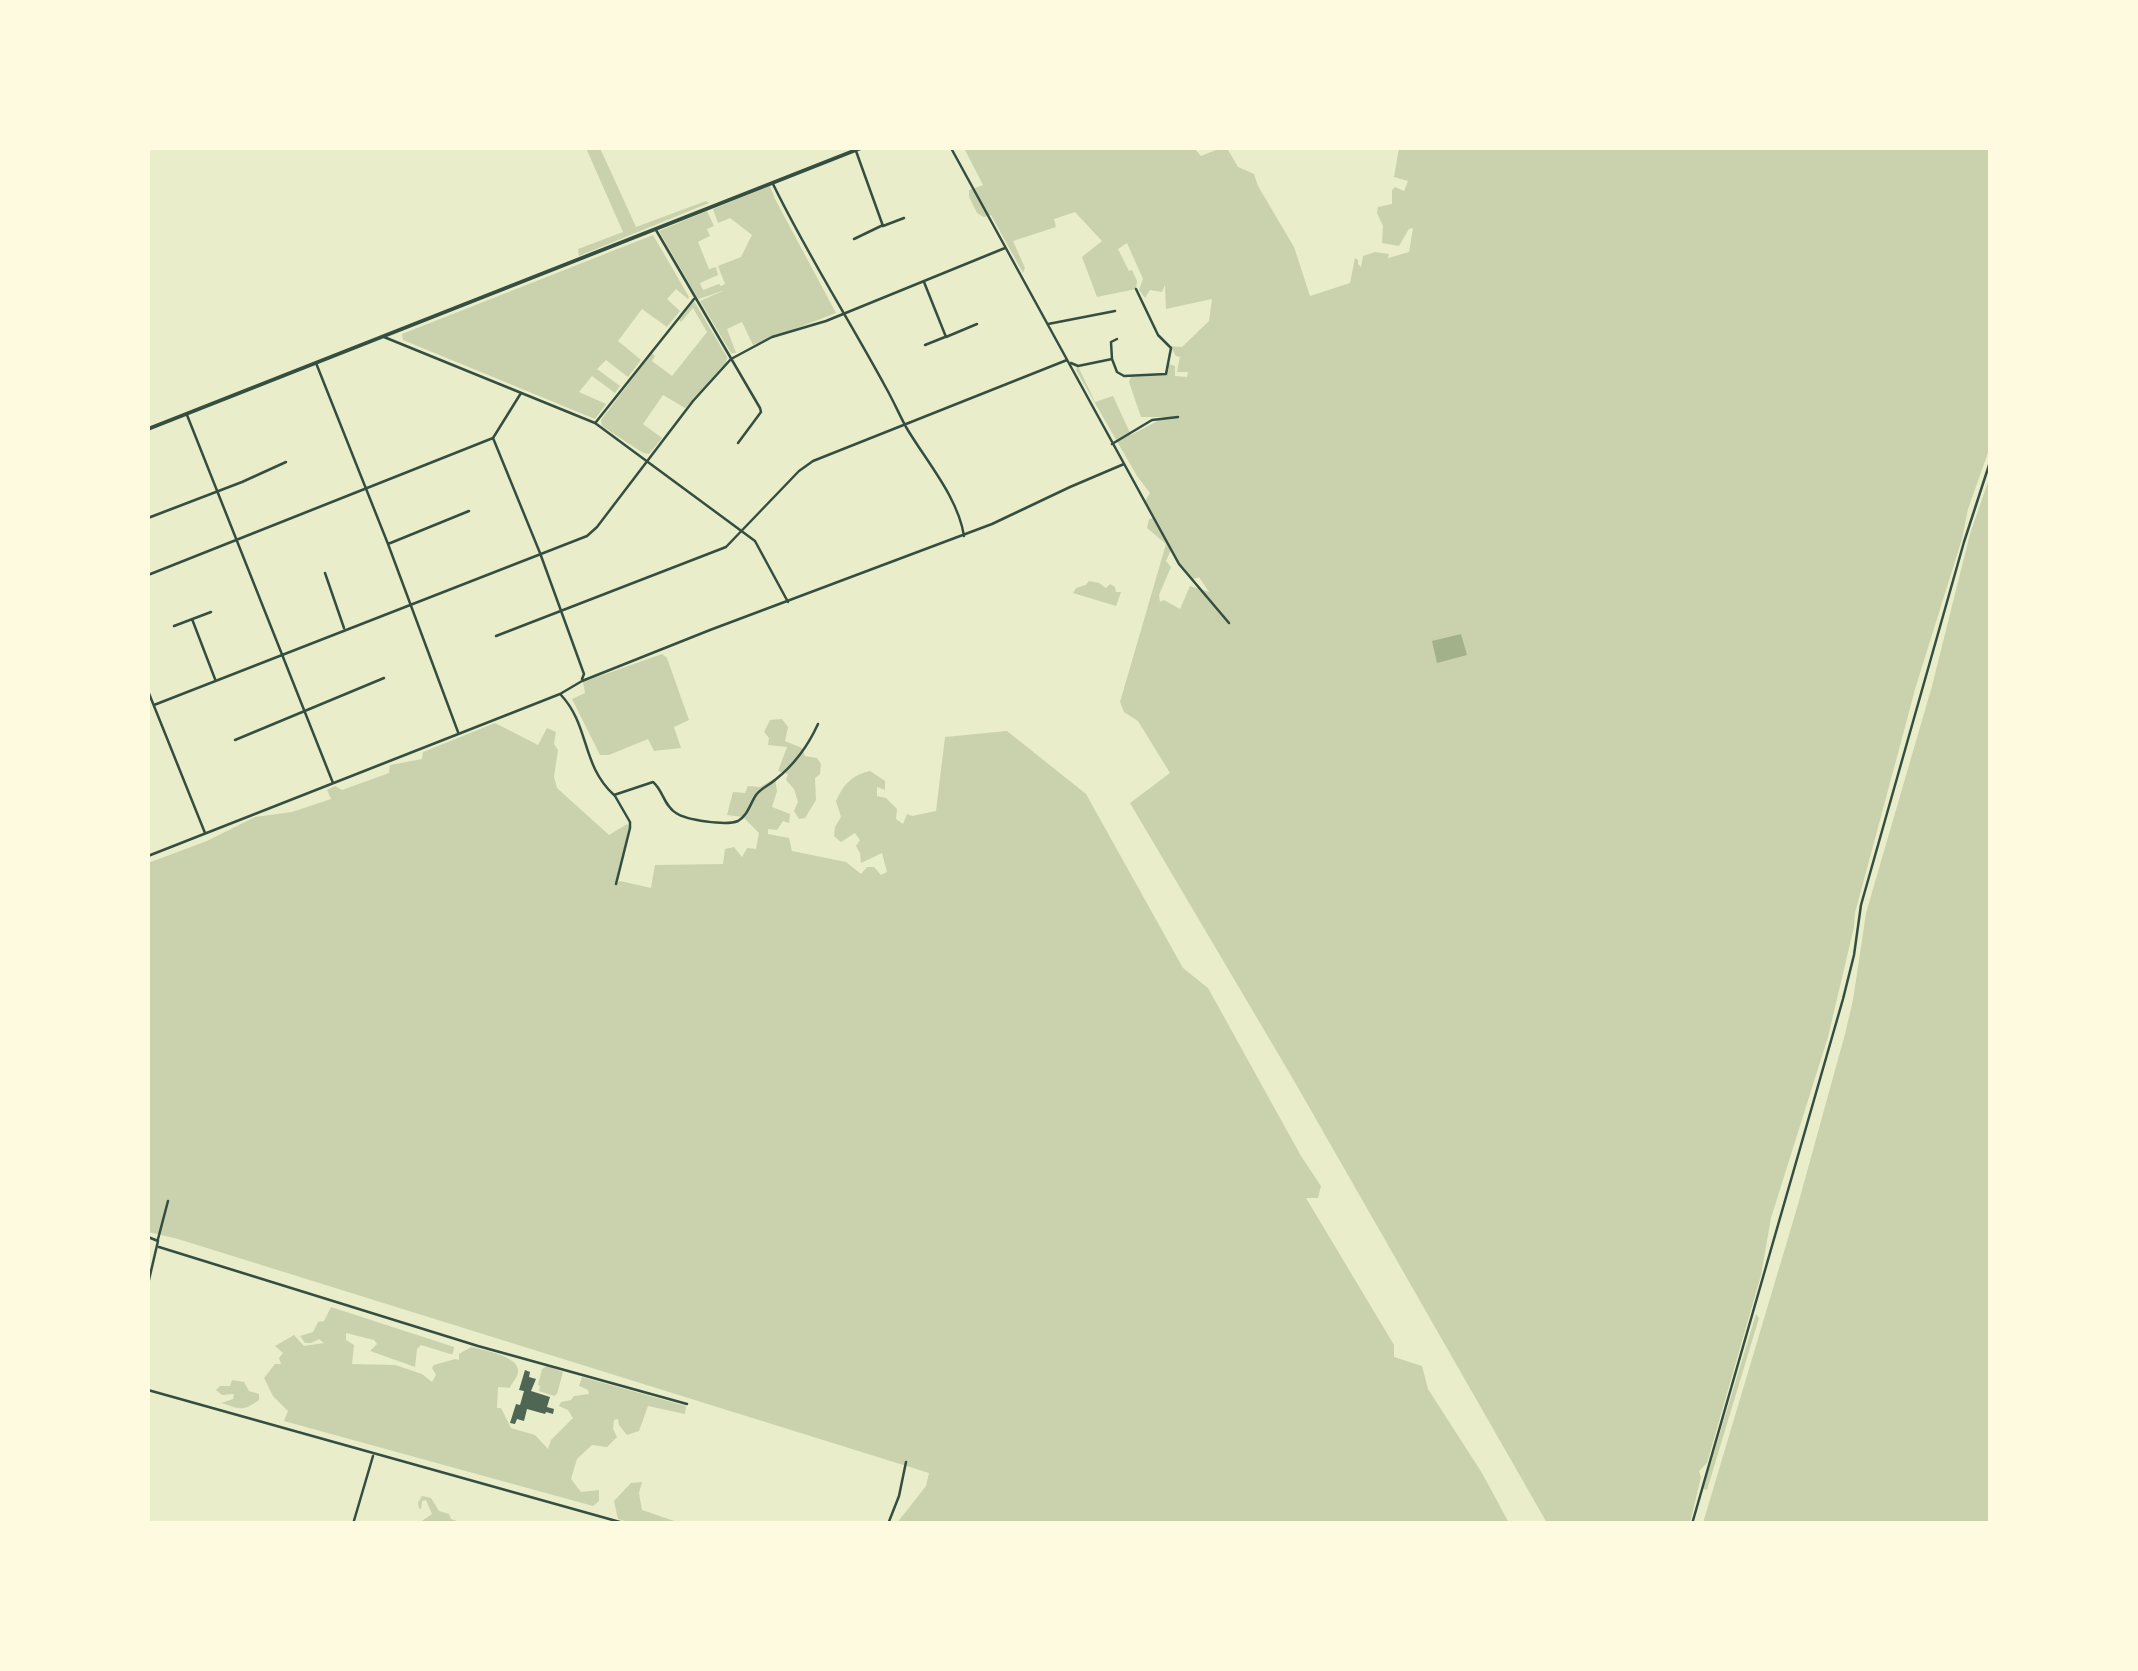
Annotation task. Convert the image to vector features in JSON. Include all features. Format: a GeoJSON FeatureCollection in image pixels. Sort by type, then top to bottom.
{"type":"FeatureCollection","features":[{"type":"Feature","properties":{"kind":"main road"},"geometry":{"type":"LineString","coordinates":[[148,429],[858,148]]}},
{"type":"Feature","properties":{"kind":"street"},"geometry":{"type":"LineString","coordinates":[[858,148],[883,226]]}},
{"type":"Feature","properties":{"kind":"street"},"geometry":{"type":"LineString","coordinates":[[951,148],[1180,564],[1229,622]]}},
{"type":"Feature","properties":{"kind":"street"},"geometry":{"type":"LineString","coordinates":[[772,182],[811,259],[952,501],[964,536]]}},
{"type":"Feature","properties":{"kind":"street"},"geometry":{"type":"LineString","coordinates":[[854,239],[904,218]]}},
{"type":"Feature","properties":{"kind":"street"},"geometry":{"type":"LineString","coordinates":[[655,229],[761,412],[738,443]]}},
{"type":"Feature","properties":{"kind":"street"},"geometry":{"type":"LineString","coordinates":[[154,705],[587,536],[731,358],[772,336],[798,331],[1005,248]]}},
{"type":"Feature","properties":{"kind":"street"},"geometry":{"type":"LineString","coordinates":[[924,282],[946,337]]}},
{"type":"Feature","properties":{"kind":"street"},"geometry":{"type":"LineString","coordinates":[[1117,339],[1112,342],[1112,359],[1117,372],[1124,376],[1166,374],[1171,348],[1158,335],[1136,289]]}},
{"type":"Feature","properties":{"kind":"street"},"geometry":{"type":"LineString","coordinates":[[595,423],[695,298]]}},
{"type":"Feature","properties":{"kind":"street"},"geometry":{"type":"LineString","coordinates":[[1046,324],[1115,310]]}},
{"type":"Feature","properties":{"kind":"street"},"geometry":{"type":"LineString","coordinates":[[925,345],[977,324]]}},
{"type":"Feature","properties":{"kind":"street"},"geometry":{"type":"LineString","coordinates":[[382,336],[595,423],[750,537],[788,602]]}},
{"type":"Feature","properties":{"kind":"street"},"geometry":{"type":"LineString","coordinates":[[496,636],[718,550],[734,541],[810,462],[1068,361],[1078,366],[1112,359]]}},
{"type":"Feature","properties":{"kind":"street"},"geometry":{"type":"LineString","coordinates":[[316,363],[458,734]]}},
{"type":"Feature","properties":{"kind":"street"},"geometry":{"type":"LineString","coordinates":[[1074,372],[1078,366]]}},
{"type":"Feature","properties":{"kind":"street"},"geometry":{"type":"LineString","coordinates":[[148,575],[493,438],[521,392]]}},
{"type":"Feature","properties":{"kind":"street"},"geometry":{"type":"LineString","coordinates":[[186,414],[333,783]]}},
{"type":"Feature","properties":{"kind":"street"},"geometry":{"type":"LineString","coordinates":[[1112,444],[1148,422],[1178,417]]}},
{"type":"Feature","properties":{"kind":"street"},"geometry":{"type":"LineString","coordinates":[[493,438],[562,610],[584,674],[582,681]]}},
{"type":"Feature","properties":{"kind":"street"},"geometry":{"type":"LineString","coordinates":[[148,518],[286,462]]}},
{"type":"Feature","properties":{"kind":"street"},"geometry":{"type":"LineString","coordinates":[[1692,1524],[1843,999],[1861,905],[1990,462]]}},
{"type":"Feature","properties":{"kind":"street"},"geometry":{"type":"LineString","coordinates":[[148,856],[560,694],[582,681],[964,536],[1124,464]]}},
{"type":"Feature","properties":{"kind":"street"},"geometry":{"type":"LineString","coordinates":[[388,544],[469,510]]}},
{"type":"Feature","properties":{"kind":"street"},"geometry":{"type":"LineString","coordinates":[[325,573],[345,630]]}},
{"type":"Feature","properties":{"kind":"street"},"geometry":{"type":"LineString","coordinates":[[174,626],[211,612]]}},
{"type":"Feature","properties":{"kind":"street"},"geometry":{"type":"LineString","coordinates":[[192,619],[215,680]]}},
{"type":"Feature","properties":{"kind":"street"},"geometry":{"type":"LineString","coordinates":[[235,740],[384,678]]}},
{"type":"Feature","properties":{"kind":"street"},"geometry":{"type":"LineString","coordinates":[[148,690],[206,834]]}},
{"type":"Feature","properties":{"kind":"street"},"geometry":{"type":"LineString","coordinates":[[560,694],[576,712],[599,781],[614,795],[630,822],[616,884]]}},
{"type":"Feature","properties":{"kind":"street"},"geometry":{"type":"LineString","coordinates":[[614,795],[653,782],[679,816],[724,824],[736,822],[744,817],[758,792],[776,780],[807,748],[818,724]]}},
{"type":"Feature","properties":{"kind":"street"},"geometry":{"type":"LineString","coordinates":[[148,1284],[168,1201]]}},
{"type":"Feature","properties":{"kind":"street"},"geometry":{"type":"LineString","coordinates":[[148,1237],[158,1240]]}},
{"type":"Feature","properties":{"kind":"street"},"geometry":{"type":"LineString","coordinates":[[157,1247],[478,1346],[687,1404]]}},
{"type":"Feature","properties":{"kind":"street"},"geometry":{"type":"LineString","coordinates":[[148,1390],[626,1524]]}},
{"type":"Feature","properties":{"kind":"street"},"geometry":{"type":"LineString","coordinates":[[353,1524],[374,1454]]}},
{"type":"Feature","properties":{"kind":"street"},"geometry":{"type":"LineString","coordinates":[[888,1524],[906,1462]]}},
{"type":"Feature","properties":{"kind":"shaded area"},"geometry":{"type":"Polygon","coordinates":[[[586,148],[600,148],[636,227],[709,203],[579,256],[578,249],[623,232],[586,148]]]}},
{"type":"Feature","properties":{"kind":"shaded area"},"geometry":{"type":"Polygon","coordinates":[[[964,148],[1194,148],[1201,156],[1227,148],[1238,167],[1254,174],[1294,247],[1310,296],[1350,283],[1355,258],[1361,267],[1363,256],[1375,252],[1389,254],[1388,258],[1409,252],[1413,228],[1399,246],[1382,243],[1383,226],[1377,213],[1378,207],[1392,204],[1392,190],[1395,187],[1404,191],[1408,181],[1394,177],[1399,148],[1990,148],[1990,447],[1916,686],[1855,913],[1828,1037],[1771,1218],[1761,1275],[1707,1463],[1699,1471],[1690,1523],[1547,1523],[1130,803],[1170,773],[1138,721],[1124,712],[1120,702],[1166,544],[1147,528],[1149,519],[1154,518],[1145,501],[1150,493],[1137,476],[1076,370],[1078,366],[1095,402],[1113,396],[1131,435],[1165,417],[1141,417],[1129,382],[1131,377],[1166,375],[1169,364],[1175,366],[1175,376],[1187,377],[1188,372],[1177,372],[1180,357],[1170,346],[1182,347],[1209,321],[1212,299],[1166,309],[1165,285],[1162,292],[1150,290],[1145,298],[1139,290],[1143,279],[1127,243],[1118,249],[1137,281],[1136,289],[1097,297],[1082,257],[1102,241],[1075,212],[1054,219],[1056,227],[1013,241],[1025,268],[1023,273],[991,215],[977,213],[969,197],[969,190],[983,185],[964,148]],[[1171,550],[1166,561],[1171,567],[1159,595],[1160,602],[1164,600],[1180,609],[1190,586],[1209,592],[1199,577],[1191,580],[1171,550]]]}},
{"type":"Feature","properties":{"kind":"shaded area"},"geometry":{"type":"Polygon","coordinates":[[[770,186],[836,313],[753,345],[742,322],[727,329],[736,353],[731,353],[700,301],[725,290],[699,299],[659,231],[707,211],[714,226],[707,229],[710,236],[698,242],[709,269],[716,267],[718,275],[700,283],[703,290],[721,286],[725,284],[718,266],[741,257],[752,235],[730,218],[718,223],[713,209],[770,186]]]}},
{"type":"Feature","properties":{"kind":"shaded area"},"geometry":{"type":"Polygon","coordinates":[[[653,235],[689,297],[676,289],[667,299],[680,311],[667,327],[642,309],[618,341],[641,360],[628,377],[606,360],[597,369],[620,386],[615,393],[592,376],[579,392],[606,404],[595,419],[403,340],[402,334],[653,235]]]}},
{"type":"Feature","properties":{"kind":"shaded area"},"geometry":{"type":"Polygon","coordinates":[[[694,301],[727,357],[726,364],[685,408],[663,395],[643,424],[662,438],[649,454],[643,453],[602,426],[601,420],[652,353],[652,361],[672,376],[707,332],[693,308],[679,320],[694,301]]]}},
{"type":"Feature","properties":{"kind":"shaded area"},"geometry":{"type":"Polygon","coordinates":[[[1990,476],[1990,1523],[1703,1523],[1845,1034],[1866,913],[1932,686],[1970,534],[1990,476]]]}},
{"type":"Feature","properties":{"kind":"shaded area"},"geometry":{"type":"Polygon","coordinates":[[[1089,581],[1106,588],[1110,584],[1121,592],[1116,606],[1073,593],[1089,581]]]}},
{"type":"Feature","properties":{"kind":"shaded area"},"geometry":{"type":"Polygon","coordinates":[[[1461,634],[1467,655],[1437,663],[1432,641],[1461,634]]]}},
{"type":"Feature","properties":{"kind":"shaded area"},"geometry":{"type":"Polygon","coordinates":[[[662,654],[667,658],[689,720],[674,727],[681,748],[654,751],[648,739],[600,755],[572,699],[585,693],[583,682],[662,654]]]}},
{"type":"Feature","properties":{"kind":"shaded area"},"geometry":{"type":"Polygon","coordinates":[[[782,719],[788,727],[785,741],[802,748],[805,756],[817,758],[821,764],[820,774],[815,778],[816,800],[805,818],[799,819],[794,811],[798,802],[786,780],[788,774],[778,771],[787,747],[768,745],[769,738],[764,732],[770,720],[782,719]]]}},
{"type":"Feature","properties":{"kind":"shaded area"},"geometry":{"type":"Polygon","coordinates":[[[495,723],[538,745],[547,728],[556,732],[557,788],[609,835],[627,824],[630,828],[617,883],[651,888],[655,865],[723,864],[725,849],[734,847],[742,857],[747,848],[756,849],[759,833],[743,817],[727,815],[733,792],[745,793],[748,786],[760,787],[775,778],[777,791],[772,807],[790,814],[789,823],[783,821],[777,830],[768,829],[768,834],[789,838],[792,851],[846,862],[861,874],[867,867],[874,867],[881,875],[887,872],[882,853],[861,863],[856,846],[860,840],[855,833],[841,842],[834,836],[841,817],[836,801],[846,785],[870,771],[885,781],[885,790],[877,787],[877,796],[886,798],[897,809],[896,819],[903,824],[907,814],[936,811],[945,737],[1007,731],[1086,794],[1183,968],[1208,988],[1321,1186],[1318,1198],[1306,1198],[1394,1345],[1394,1357],[1422,1366],[1428,1389],[1509,1523],[897,1523],[926,1486],[929,1473],[148,1232],[148,863],[207,841],[255,817],[292,812],[331,799],[327,790],[335,786],[342,790],[389,773],[390,765],[422,759],[423,752],[495,723]]]}},
{"type":"Feature","properties":{"kind":"shaded area"},"geometry":{"type":"Polygon","coordinates":[[[331,1307],[454,1347],[450,1354],[421,1345],[415,1367],[370,1351],[377,1344],[374,1340],[346,1333],[346,1340],[354,1345],[352,1364],[395,1365],[422,1374],[432,1382],[436,1375],[434,1365],[459,1360],[459,1354],[471,1347],[513,1361],[517,1376],[510,1388],[498,1387],[497,1408],[501,1408],[511,1428],[535,1435],[548,1449],[551,1440],[573,1418],[559,1406],[561,1402],[589,1394],[579,1386],[582,1377],[686,1406],[685,1414],[648,1406],[639,1431],[627,1435],[618,1419],[614,1420],[617,1437],[607,1447],[592,1445],[577,1459],[571,1479],[581,1492],[599,1490],[599,1501],[593,1506],[284,1421],[288,1411],[273,1396],[264,1378],[275,1364],[281,1364],[279,1358],[283,1353],[275,1346],[294,1335],[304,1346],[324,1343],[319,1339],[305,1343],[300,1336],[313,1332],[331,1307]]]}},
{"type":"Feature","properties":{"kind":"shaded area"},"geometry":{"type":"Polygon","coordinates":[[[1756,1314],[1759,1318],[1707,1490],[1703,1489],[1756,1314]]]}},
{"type":"Feature","properties":{"kind":"shaded area"},"geometry":{"type":"Polygon","coordinates":[[[547,1366],[563,1372],[554,1396],[539,1391],[542,1369],[547,1366]]]}},
{"type":"Feature","properties":{"kind":"shaded area"},"geometry":{"type":"Polygon","coordinates":[[[232,1380],[244,1382],[249,1391],[259,1394],[259,1400],[241,1408],[221,1403],[233,1399],[234,1394],[222,1395],[216,1390],[230,1386],[232,1380]]]}},
{"type":"Feature","properties":{"kind":"shaded area"},"geometry":{"type":"Polygon","coordinates":[[[642,1482],[642,1510],[680,1523],[632,1523],[618,1519],[614,1501],[631,1483],[642,1482]]]}},
{"type":"Feature","properties":{"kind":"shaded area"},"geometry":{"type":"Polygon","coordinates":[[[422,1496],[431,1498],[439,1511],[458,1523],[419,1523],[432,1514],[426,1500],[419,1508],[422,1496]]]}},
{"type":"Feature","properties":{"kind":"building"},"geometry":{"type":"Polygon","coordinates":[[[525,1370],[536,1379],[531,1391],[550,1397],[547,1407],[554,1409],[553,1414],[527,1409],[524,1421],[510,1423],[524,1391],[519,1390],[525,1370]]]}}]}
